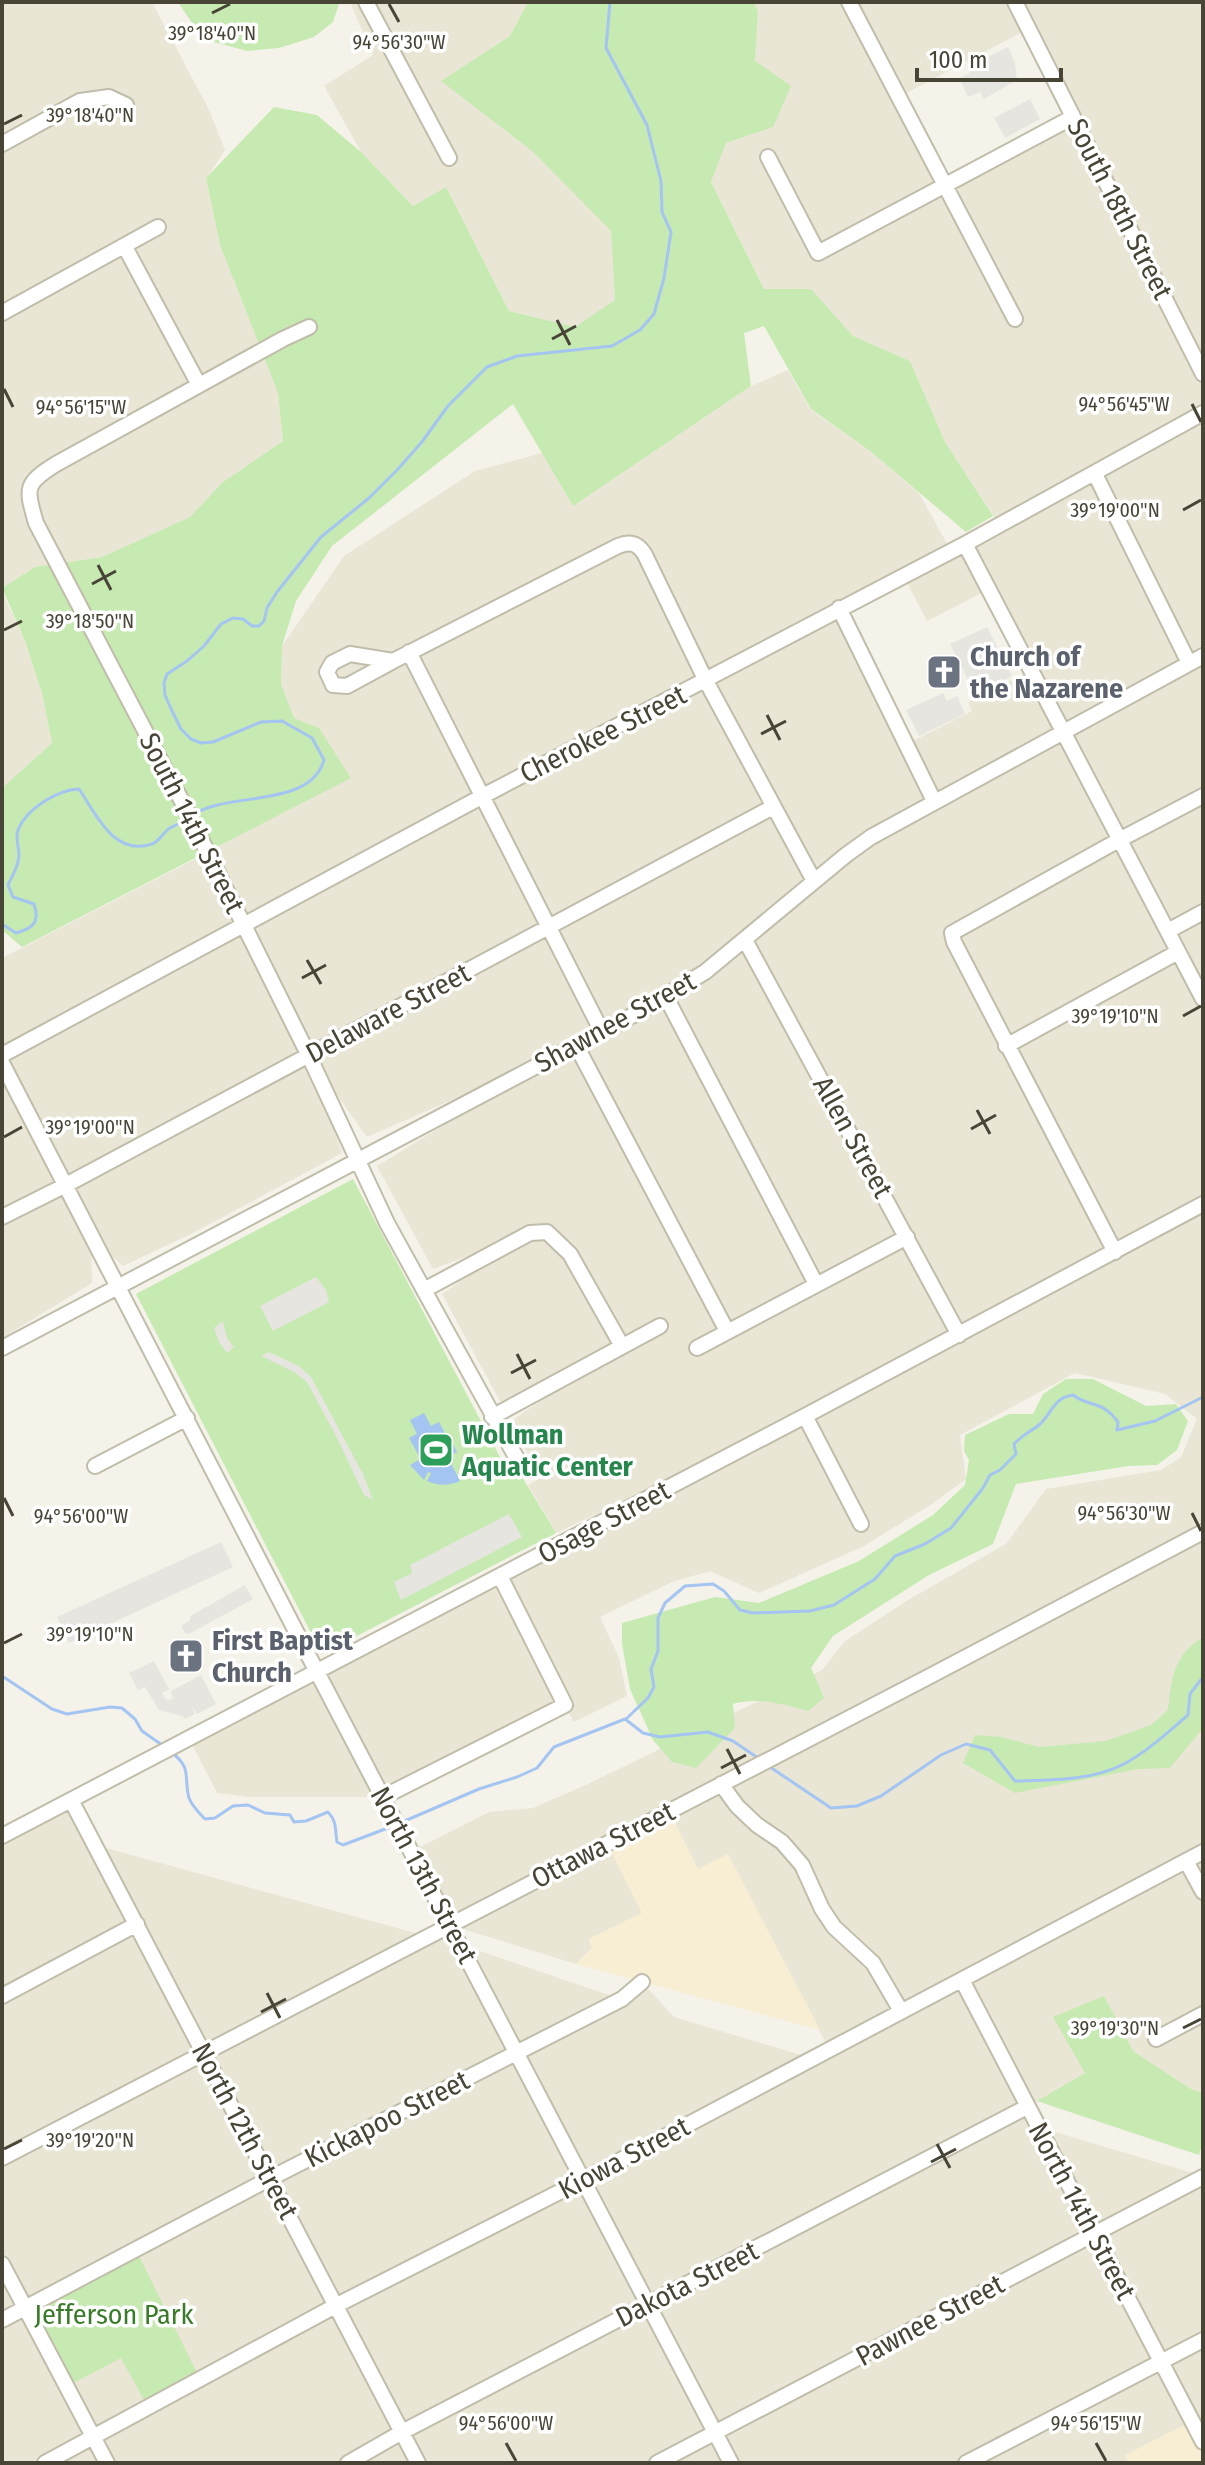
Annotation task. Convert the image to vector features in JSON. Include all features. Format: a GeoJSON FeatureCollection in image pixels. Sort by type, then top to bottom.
{"type":"FeatureCollection","features":[{"type":"Feature","properties":{"kind":"street"},"geometry":{"type":"LineString","coordinates":[[366,2],[449,158]]}},
{"type":"Feature","properties":{"kind":"street"},"geometry":{"type":"LineString","coordinates":[[849,2],[1015,319]]}},
{"type":"Feature","properties":{"kind":"street","name":"South 18th Street"},"geometry":{"type":"LineString","coordinates":[[1015,2],[1203,374]]}},
{"type":"Feature","properties":{"kind":"street"},"geometry":{"type":"LineString","coordinates":[[2,144],[80,101],[109,97],[126,105]]}},
{"type":"Feature","properties":{"kind":"street"},"geometry":{"type":"LineString","coordinates":[[768,157],[818,253],[1073,117]]}},
{"type":"Feature","properties":{"kind":"street"},"geometry":{"type":"LineString","coordinates":[[2,313],[158,227]]}},
{"type":"Feature","properties":{"kind":"street"},"geometry":{"type":"LineString","coordinates":[[125,247],[199,385],[309,327]]}},
{"type":"Feature","properties":{"kind":"street","name":"South 14th Street"},"geometry":{"type":"LineString","coordinates":[[199,385],[42,472],[27,492],[36,523],[189,815],[359,1160]]}},
{"type":"Feature","properties":{"kind":"street","name":"Cherokee Street"},"geometry":{"type":"LineString","coordinates":[[2,1055],[483,796],[965,544],[1203,413]]}},
{"type":"Feature","properties":{"kind":"street"},"geometry":{"type":"LineString","coordinates":[[1095,474],[1196,659]]}},
{"type":"Feature","properties":{"kind":"street"},"geometry":{"type":"LineString","coordinates":[[393,661],[618,546],[634,543],[645,555],[706,681],[814,881]]}},
{"type":"Feature","properties":{"kind":"street"},"geometry":{"type":"LineString","coordinates":[[965,544],[1203,999]]}},
{"type":"Feature","properties":{"kind":"street"},"geometry":{"type":"LineString","coordinates":[[839,608],[934,801]]}},
{"type":"Feature","properties":{"kind":"street"},"geometry":{"type":"LineString","coordinates":[[409,652],[602,1032]]}},
{"type":"Feature","properties":{"kind":"street","name":"Shawnee Street"},"geometry":{"type":"LineString","coordinates":[[2,1348],[666,997],[705,972],[871,837],[1196,659]]}},
{"type":"Feature","properties":{"kind":"street"},"geometry":{"type":"LineString","coordinates":[[1115,1252],[1006,1046],[952,933],[1203,796]]}},
{"type":"Feature","properties":{"kind":"street","name":"Delaware Street"},"geometry":{"type":"LineString","coordinates":[[2,1217],[773,807]]}},
{"type":"Feature","properties":{"kind":"street"},"geometry":{"type":"LineString","coordinates":[[1168,931],[1203,912]]}},
{"type":"Feature","properties":{"kind":"street","name":"Allen Street"},"geometry":{"type":"LineString","coordinates":[[745,940],[959,1335]]}},
{"type":"Feature","properties":{"kind":"street"},"geometry":{"type":"LineString","coordinates":[[1006,1046],[1178,952]]}},
{"type":"Feature","properties":{"kind":"street"},"geometry":{"type":"LineString","coordinates":[[666,997],[816,1284]]}},
{"type":"Feature","properties":{"kind":"street"},"geometry":{"type":"LineString","coordinates":[[576,1045],[727,1331]]}},
{"type":"Feature","properties":{"kind":"street","name":"North 13th Street"},"geometry":{"type":"LineString","coordinates":[[2,1063],[731,2463]]}},
{"type":"Feature","properties":{"kind":"street"},"geometry":{"type":"LineString","coordinates":[[359,1160],[387,1223],[516,1457]]}},
{"type":"Feature","properties":{"kind":"street","name":"Osage Street"},"geometry":{"type":"LineString","coordinates":[[2,1836],[1203,1204]]}},
{"type":"Feature","properties":{"kind":"street"},"geometry":{"type":"LineString","coordinates":[[424,1290],[530,1233],[547,1232],[570,1254],[622,1346]]}},
{"type":"Feature","properties":{"kind":"street"},"geometry":{"type":"LineString","coordinates":[[697,1348],[907,1237]]}},
{"type":"Feature","properties":{"kind":"street"},"geometry":{"type":"LineString","coordinates":[[492,1417],[660,1326]]}},
{"type":"Feature","properties":{"kind":"street"},"geometry":{"type":"LineString","coordinates":[[805,1416],[861,1524]]}},
{"type":"Feature","properties":{"kind":"street"},"geometry":{"type":"LineString","coordinates":[[95,1466],[187,1418]]}},
{"type":"Feature","properties":{"kind":"street","name":"Ottawa Street"},"geometry":{"type":"LineString","coordinates":[[2,2158],[1203,1532]]}},
{"type":"Feature","properties":{"kind":"street"},"geometry":{"type":"LineString","coordinates":[[383,1797],[565,1705],[500,1576]]}},
{"type":"Feature","properties":{"kind":"street"},"geometry":{"type":"LineString","coordinates":[[721,1784],[737,1806],[782,1842],[802,1865],[822,1909],[834,1927],[873,1963],[901,2011]]}},
{"type":"Feature","properties":{"kind":"street","name":"North 12th Street"},"geometry":{"type":"LineString","coordinates":[[71,1800],[418,2463]]}},
{"type":"Feature","properties":{"kind":"street","name":"Kiowa Street"},"geometry":{"type":"LineString","coordinates":[[45,2463],[337,2305],[583,2180],[1203,1852]]}},
{"type":"Feature","properties":{"kind":"street"},"geometry":{"type":"LineString","coordinates":[[1186,1861],[1203,1892]]}},
{"type":"Feature","properties":{"kind":"street"},"geometry":{"type":"LineString","coordinates":[[2,1996],[137,1924]]}},
{"type":"Feature","properties":{"kind":"street","name":"North 14th Street"},"geometry":{"type":"LineString","coordinates":[[962,1980],[1203,2442]]}},
{"type":"Feature","properties":{"kind":"street","name":"Kickapoo Street"},"geometry":{"type":"LineString","coordinates":[[2,2320],[269,2179],[622,1999],[642,1982]]}},
{"type":"Feature","properties":{"kind":"street"},"geometry":{"type":"LineString","coordinates":[[1156,2039],[1203,2014]]}},
{"type":"Feature","properties":{"kind":"street","name":"Dakota Street"},"geometry":{"type":"LineString","coordinates":[[348,2463],[1027,2107]]}},
{"type":"Feature","properties":{"kind":"street","name":"Pawnee Street"},"geometry":{"type":"LineString","coordinates":[[657,2463],[1203,2177]]}},
{"type":"Feature","properties":{"kind":"street"},"geometry":{"type":"LineString","coordinates":[[2,2264],[107,2463]]}},
{"type":"Feature","properties":{"kind":"street"},"geometry":{"type":"LineString","coordinates":[[966,2463],[1203,2340]]}},
{"type":"Feature","properties":{"kind":"shaded area"},"geometry":{"type":"Polygon","coordinates":[[[2,2],[152,2],[209,110],[225,150],[206,179],[220,245],[278,393],[283,441],[223,482],[190,517],[102,557],[35,567],[2,588],[2,2]]]}},
{"type":"Feature","properties":{"kind":"shaded area"},"geometry":{"type":"Polygon","coordinates":[[[350,2],[528,2],[510,36],[442,81],[532,151],[611,231],[615,301],[575,327],[509,311],[446,187],[413,206],[361,152],[324,86],[373,55],[350,2]]]}},
{"type":"Feature","properties":{"kind":"shaded area"},"geometry":{"type":"Polygon","coordinates":[[[754,2],[1203,2],[1203,2093],[1191,2089],[1133,2051],[1085,2073],[1027,2107],[1038,2127],[1203,2176],[1203,2442],[1125,2455],[1129,2463],[2,2463],[2,1836],[71,1800],[95,1845],[426,1936],[448,1925],[412,1851],[489,1812],[533,1808],[588,1784],[822,1670],[845,1641],[908,1600],[1006,1544],[1046,1489],[1161,1470],[1181,1457],[1197,1419],[1165,1394],[1075,1373],[960,1435],[966,1479],[864,1546],[759,1593],[710,1571],[672,1582],[600,1617],[619,1658],[627,1696],[574,1722],[565,1706],[383,1797],[250,1797],[217,1793],[189,1738],[781,1428],[556,1533],[528,1485],[540,1478],[511,1421],[615,1350],[501,1403],[442,1294],[526,1235],[433,1269],[377,1166],[568,1049],[367,1137],[311,1059],[342,1153],[193,1233],[123,1266],[91,1238],[92,1283],[2,1338],[2,958],[207,853],[319,728],[294,718],[281,684],[282,646],[344,556],[475,471],[542,453],[573,506],[751,386],[788,370],[811,410],[870,451],[919,493],[951,551],[999,525],[945,442],[910,361],[853,336],[811,289],[764,289],[711,182],[726,143],[773,127],[755,61],[758,12],[754,2]],[[1028,29],[899,97],[945,184],[1073,117],[1028,29]],[[903,575],[840,608],[907,744],[972,711],[968,702],[1030,671],[988,590],[927,621],[903,575]],[[728,1855],[698,1870],[642,1913],[589,1939],[592,1948],[576,1964],[450,1925],[459,1944],[621,1999],[642,1982],[674,2017],[811,2058],[829,2049],[728,1855]],[[122,2358],[148,2407],[200,2379],[122,2358]]]}},
{"type":"Feature","properties":{"kind":"shaded area"},"geometry":{"type":"Polygon","coordinates":[[[1008,47],[1015,63],[1017,80],[984,99],[980,92],[968,97],[959,78],[970,73],[968,67],[1008,47]]]}},
{"type":"Feature","properties":{"kind":"shaded area"},"geometry":{"type":"Polygon","coordinates":[[[1030,99],[1040,119],[1005,138],[994,118],[1030,99]]]}},
{"type":"Feature","properties":{"kind":"shaded area"},"geometry":{"type":"Polygon","coordinates":[[[2,592],[25,641],[42,693],[52,743],[2,788],[2,592]]]}},
{"type":"Feature","properties":{"kind":"shaded area"},"geometry":{"type":"Polygon","coordinates":[[[987,627],[1012,676],[976,695],[950,644],[987,627]]]}},
{"type":"Feature","properties":{"kind":"shaded area"},"geometry":{"type":"Polygon","coordinates":[[[943,693],[947,701],[957,696],[965,714],[919,736],[906,710],[943,693]]]}},
{"type":"Feature","properties":{"kind":"shaded area"},"geometry":{"type":"Polygon","coordinates":[[[316,1277],[326,1290],[329,1302],[273,1331],[260,1306],[316,1277]]]}},
{"type":"Feature","properties":{"kind":"shaded area"},"geometry":{"type":"Polygon","coordinates":[[[223,1321],[227,1338],[234,1347],[227,1353],[214,1328],[223,1321]]]}},
{"type":"Feature","properties":{"kind":"shaded area"},"geometry":{"type":"Polygon","coordinates":[[[269,1352],[299,1366],[311,1377],[363,1474],[373,1500],[364,1495],[307,1382],[261,1356],[269,1352]]]}},
{"type":"Feature","properties":{"kind":"shaded area"},"geometry":{"type":"Polygon","coordinates":[[[509,1514],[522,1537],[401,1600],[394,1582],[412,1573],[410,1565],[509,1514]]]}},
{"type":"Feature","properties":{"kind":"shaded area"},"geometry":{"type":"Polygon","coordinates":[[[221,1542],[233,1567],[69,1643],[57,1617],[221,1542]]]}},
{"type":"Feature","properties":{"kind":"shaded area"},"geometry":{"type":"Polygon","coordinates":[[[245,1585],[253,1599],[189,1634],[185,1633],[181,1626],[190,1620],[190,1616],[245,1585]]]}},
{"type":"Feature","properties":{"kind":"shaded area"},"geometry":{"type":"Polygon","coordinates":[[[154,1661],[169,1689],[162,1693],[166,1700],[173,1699],[171,1691],[201,1675],[216,1704],[197,1714],[191,1704],[195,1714],[185,1719],[159,1710],[145,1687],[138,1690],[129,1673],[154,1661]]]}},
{"type":"Feature","properties":{"kind":"shaded area"},"geometry":{"type":"Polygon","coordinates":[[[669,1811],[698,1869],[728,1854],[820,2030],[576,1964],[592,1948],[589,1939],[642,1913],[607,1843],[669,1811]]]}},
{"type":"Feature","properties":{"kind":"shaded area"},"geometry":{"type":"Polygon","coordinates":[[[1192,2421],[1203,2442],[1203,2463],[1129,2463],[1125,2455],[1192,2421]]]}},
{"type":"Feature","properties":{"kind":"green space"},"geometry":{"type":"Polygon","coordinates":[[[178,2],[339,4],[333,22],[314,37],[279,48],[247,51],[214,42],[192,23],[178,2]]]}},
{"type":"Feature","properties":{"kind":"green space"},"geometry":{"type":"Polygon","coordinates":[[[528,2],[754,2],[758,12],[755,61],[791,86],[773,127],[726,143],[711,182],[764,289],[811,289],[853,336],[910,361],[945,442],[993,516],[966,532],[870,451],[811,409],[764,326],[744,333],[751,386],[573,506],[513,404],[332,546],[296,601],[282,646],[281,684],[294,718],[319,728],[351,778],[22,947],[2,930],[2,788],[52,743],[42,693],[25,641],[2,588],[35,567],[102,557],[190,517],[223,482],[283,441],[278,393],[220,245],[206,178],[274,107],[317,115],[361,152],[413,206],[446,187],[509,311],[575,327],[615,300],[611,231],[532,151],[441,81],[510,36],[528,2]]]}},
{"type":"Feature","properties":{"kind":"green space"},"geometry":{"type":"Polygon","coordinates":[[[353,1179],[510,1476],[519,1472],[556,1533],[322,1654],[136,1294],[353,1179]]]}},
{"type":"Feature","properties":{"kind":"green space"},"geometry":{"type":"Polygon","coordinates":[[[1066,1379],[1093,1379],[1146,1406],[1176,1404],[1188,1421],[1177,1450],[1157,1465],[1128,1466],[1016,1484],[993,1544],[929,1575],[833,1636],[811,1668],[824,1698],[808,1711],[761,1701],[733,1704],[735,1728],[696,1768],[672,1762],[653,1740],[630,1689],[622,1644],[622,1623],[715,1597],[759,1603],[859,1561],[933,1515],[965,1485],[969,1460],[964,1451],[965,1435],[1009,1414],[1033,1414],[1043,1394],[1066,1379]]]}},
{"type":"Feature","properties":{"kind":"green space"},"geometry":{"type":"Polygon","coordinates":[[[1203,1637],[1203,1728],[1170,1768],[1138,1769],[1015,1793],[963,1763],[975,1735],[1001,1737],[1039,1747],[1106,1741],[1151,1725],[1168,1710],[1179,1660],[1203,1637]]]}},
{"type":"Feature","properties":{"kind":"green space"},"geometry":{"type":"Polygon","coordinates":[[[1104,1996],[1133,2051],[1191,2089],[1203,2093],[1203,2141],[1199,2155],[1037,2101],[1085,2073],[1053,2017],[1104,1996]]]}},
{"type":"Feature","properties":{"kind":"green space","name":"Jefferson Park"},"geometry":{"type":"Polygon","coordinates":[[[136,2250],[200,2379],[148,2407],[121,2358],[66,2387],[25,2308],[136,2250]]]}},
{"type":"Feature","properties":{"kind":"water","name":"Wollman Aquatic Center"},"geometry":{"type":"Polygon","coordinates":[[[424,1413],[431,1426],[439,1422],[449,1441],[442,1447],[452,1442],[457,1452],[448,1458],[460,1481],[444,1485],[431,1483],[427,1481],[431,1473],[428,1472],[424,1480],[410,1465],[428,1455],[426,1452],[419,1456],[409,1438],[417,1434],[410,1420],[424,1413]]]}},
{"type":"Feature","properties":{"kind":"waterway"},"geometry":{"type":"LineString","coordinates":[[193,815],[226,803],[285,793],[302,786],[316,775],[324,760],[312,738],[282,721],[261,722],[213,742],[201,743],[191,739],[181,729],[165,695],[167,674],[204,646],[221,624],[233,618],[259,626],[277,592],[321,537],[369,498],[398,469],[448,406],[487,367],[517,356],[612,346],[640,330],[654,314],[664,278],[671,232],[662,212],[661,181],[647,125],[606,48],[610,2]]}},
{"type":"Feature","properties":{"kind":"waterway"},"geometry":{"type":"LineString","coordinates":[[2,924],[16,933],[27,929],[36,920],[34,904],[13,897],[8,885],[19,859],[18,830],[35,808],[52,797],[79,789],[108,831],[127,844],[139,846],[155,843],[168,830],[187,819]]}},
{"type":"Feature","properties":{"kind":"waterway"},"geometry":{"type":"LineString","coordinates":[[626,1719],[648,1698],[654,1687],[651,1669],[658,1651],[658,1618],[665,1603],[685,1586],[713,1584],[724,1591],[740,1610],[753,1613],[810,1611],[834,1605],[875,1579],[895,1556],[925,1544],[951,1528],[990,1475],[1016,1454],[1014,1444],[1040,1424],[1061,1399],[1073,1395],[1101,1407],[1118,1422],[1117,1430],[1155,1421],[1203,1397]]}},
{"type":"Feature","properties":{"kind":"waterway"},"geometry":{"type":"LineString","coordinates":[[2,1676],[52,1709],[67,1714],[122,1708],[135,1719],[142,1731],[165,1747]]}},
{"type":"Feature","properties":{"kind":"waterway"},"geometry":{"type":"LineString","coordinates":[[767,1765],[831,1808],[857,1806],[881,1796],[941,1755],[966,1744],[990,1750],[1015,1781],[1085,1777],[1124,1764],[1165,1735],[1188,1715],[1190,1694],[1203,1677]]}},
{"type":"Feature","properties":{"kind":"waterway"},"geometry":{"type":"LineString","coordinates":[[400,1823],[537,1768],[554,1747],[625,1719],[643,1733],[660,1737],[708,1732],[733,1741],[758,1758]]}},
{"type":"Feature","properties":{"kind":"waterway"},"geometry":{"type":"LineString","coordinates":[[171,1752],[185,1768],[189,1798],[205,1819],[215,1818],[233,1806],[248,1805],[265,1813],[290,1815],[294,1822],[306,1821],[328,1812],[334,1822],[337,1842],[343,1845],[393,1826]]}},
{"type":"Feature","properties":{"kind":"place","name":"Church of the Nazarene"},"geometry":{"type":"Point","coordinates":[944,672]}},
{"type":"Feature","properties":{"kind":"place","name":"Wollman Aquatic Center"},"geometry":{"type":"Point","coordinates":[436,1450]}},
{"type":"Feature","properties":{"kind":"place","name":"First Baptist Church"},"geometry":{"type":"Point","coordinates":[186,1656]}}]}
